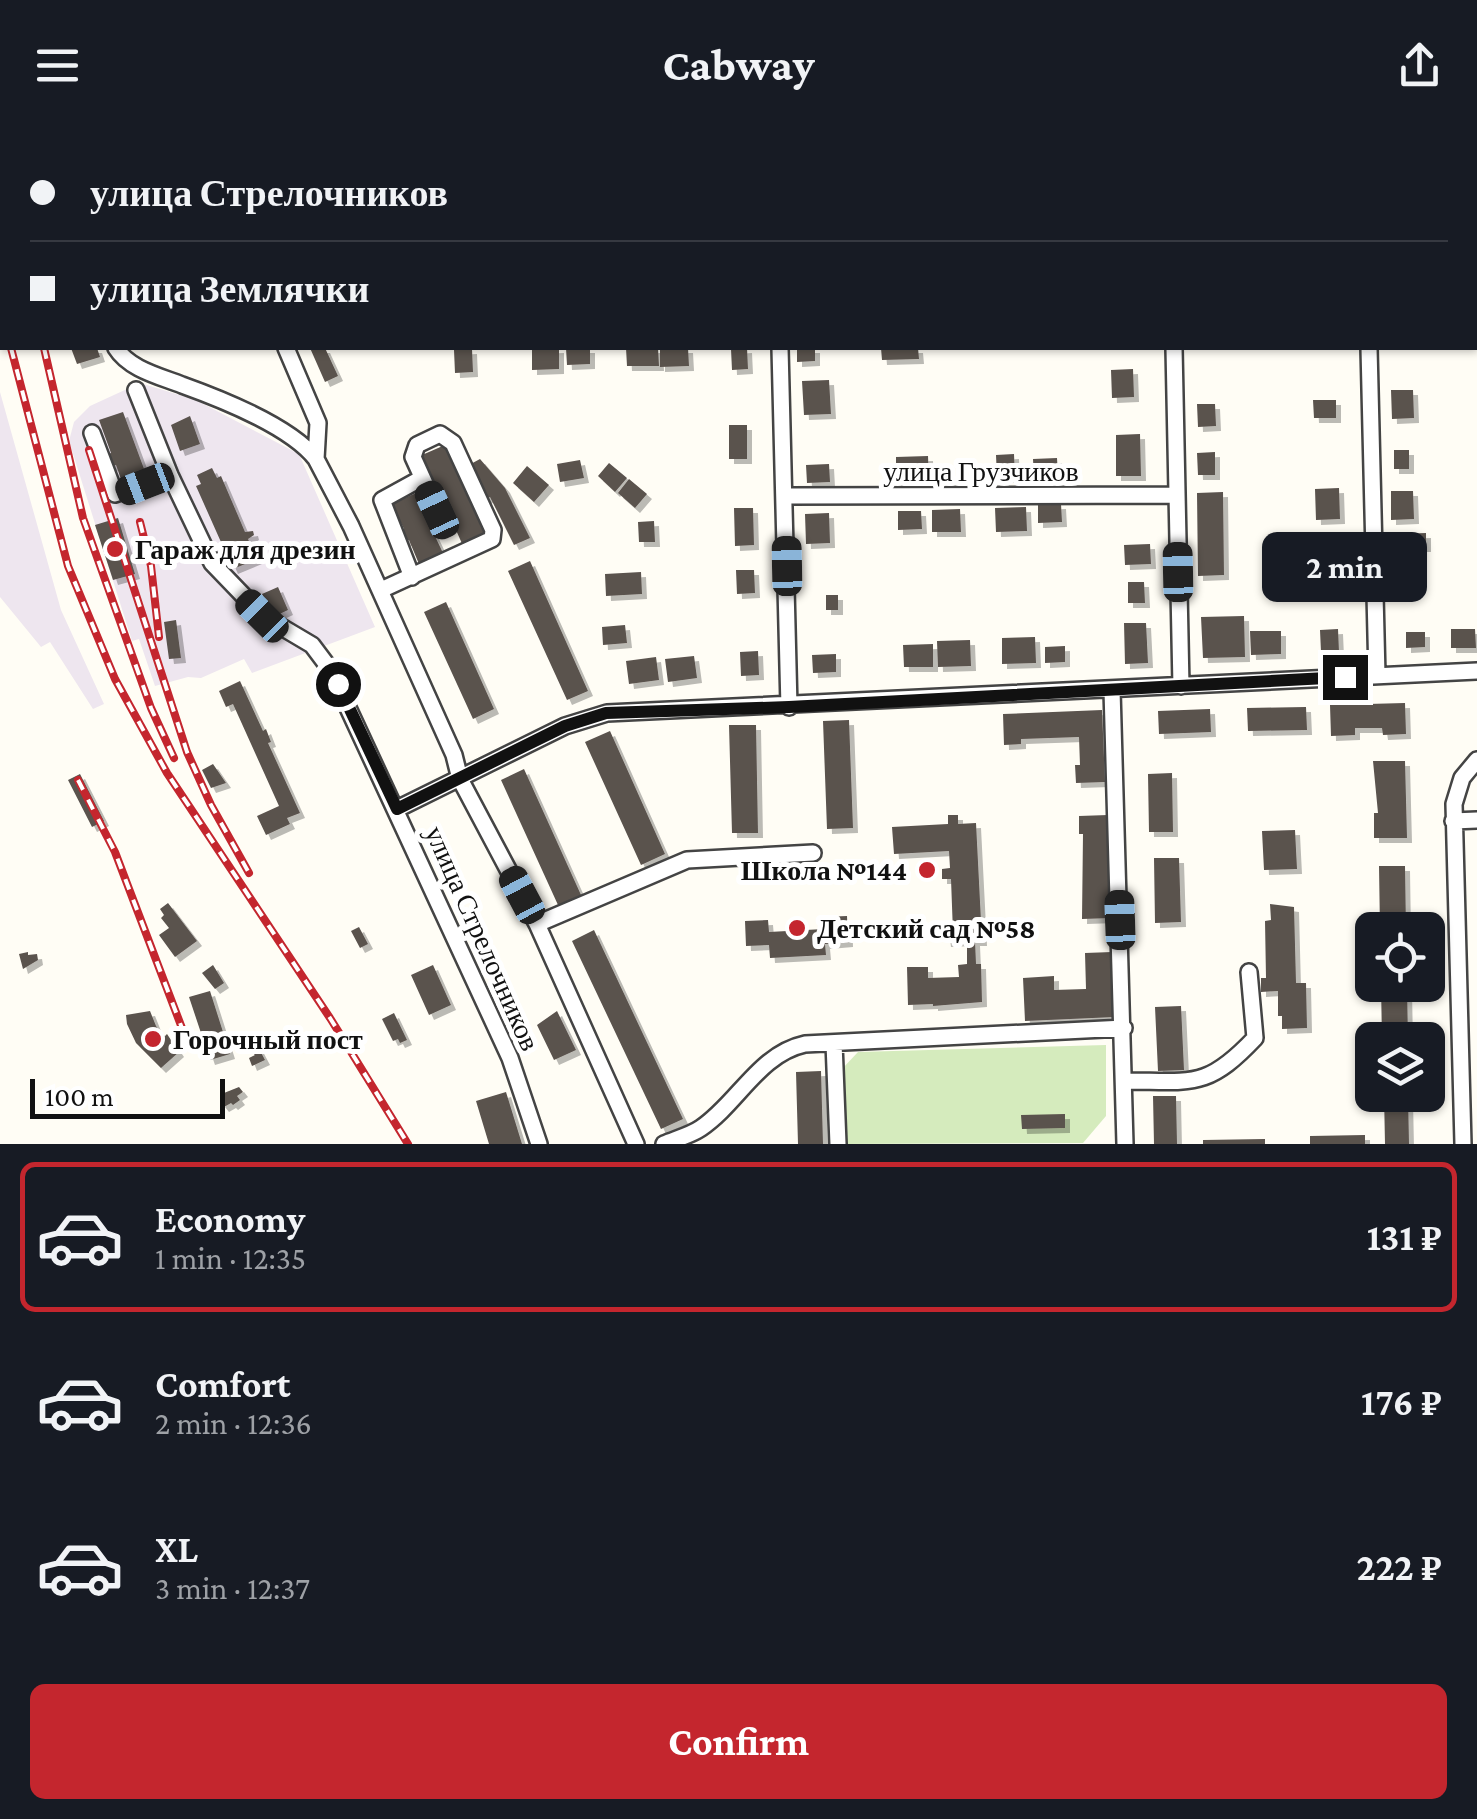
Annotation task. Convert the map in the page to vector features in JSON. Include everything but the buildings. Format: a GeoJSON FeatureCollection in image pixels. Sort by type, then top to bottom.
{"type":"FeatureCollection","features":[{"type":"Feature","properties":{"kind":"street"},"geometry":{"type":"LineString","coordinates":[[118,350],[138,367],[280,431],[309,450],[316,460],[381,590],[454,755],[460,779],[537,924],[636,1144]]}},
{"type":"Feature","properties":{"kind":"street"},"geometry":{"type":"LineString","coordinates":[[287,350],[318,423],[316,460]]}},
{"type":"Feature","properties":{"kind":"street"},"geometry":{"type":"LineString","coordinates":[[780,350],[789,707]]}},
{"type":"Feature","properties":{"kind":"street"},"geometry":{"type":"LineString","coordinates":[[1174,350],[1180,686]]}},
{"type":"Feature","properties":{"kind":"street"},"geometry":{"type":"LineString","coordinates":[[1369,350],[1377,676]]}},
{"type":"Feature","properties":{"kind":"street"},"geometry":{"type":"LineString","coordinates":[[92,433],[115,494],[170,475],[136,390]]}},
{"type":"Feature","properties":{"kind":"street"},"geometry":{"type":"LineString","coordinates":[[381,590],[490,543],[493,535],[450,438],[436,435],[416,446],[414,460],[437,510]]}},
{"type":"Feature","properties":{"kind":"street","name":"улица Стрелочников"},"geometry":{"type":"LineString","coordinates":[[170,475],[204,552],[222,575],[262,616],[306,640],[338,684],[510,1058],[539,1144]]}},
{"type":"Feature","properties":{"kind":"street"},"geometry":{"type":"LineString","coordinates":[[412,576],[382,500],[422,478]]}},
{"type":"Feature","properties":{"kind":"street","name":"улица Грузчиков"},"geometry":{"type":"LineString","coordinates":[[786,496],[1176,495]]}},
{"type":"Feature","properties":{"kind":"street"},"geometry":{"type":"LineString","coordinates":[[397,809],[593,716],[1477,672]]}},
{"type":"Feature","properties":{"kind":"street"},"geometry":{"type":"LineString","coordinates":[[1112,690],[1125,1144]]}},
{"type":"Feature","properties":{"kind":"street"},"geometry":{"type":"LineString","coordinates":[[1462,1144],[1454,820],[1457,790],[1477,760]]}},
{"type":"Feature","properties":{"kind":"street"},"geometry":{"type":"LineString","coordinates":[[1454,820],[1477,820]]}},
{"type":"Feature","properties":{"kind":"street"},"geometry":{"type":"LineString","coordinates":[[537,924],[687,860],[813,853]]}},
{"type":"Feature","properties":{"kind":"street"},"geometry":{"type":"LineString","coordinates":[[1124,1080],[1210,1078],[1234,1060],[1255,1038],[1249,972]]}},
{"type":"Feature","properties":{"kind":"street"},"geometry":{"type":"LineString","coordinates":[[664,1144],[700,1128],[771,1059],[788,1048],[834,1042],[1124,1028]]}},
{"type":"Feature","properties":{"kind":"street"},"geometry":{"type":"LineString","coordinates":[[834,1042],[838,1144]]}},
{"type":"Feature","properties":{"kind":"shaded area"},"geometry":{"type":"Polygon","coordinates":[[[140,383],[196,400],[299,454],[375,627],[252,673],[244,659],[201,678],[188,677],[155,686],[139,639],[132,641],[69,441],[74,422],[90,406],[140,383]]]}},
{"type":"Feature","properties":{"kind":"shaded area"},"geometry":{"type":"Polygon","coordinates":[[[0,392],[61,610],[104,704],[93,709],[50,642],[41,647],[0,597],[0,392]]]}},
{"type":"Feature","properties":{"kind":"green space"},"geometry":{"type":"Polygon","coordinates":[[[1106,1045],[1106,1116],[1083,1143],[846,1144],[842,1069],[858,1052],[1106,1045]]]}},
{"type":"Feature","properties":{"kind":"railway"},"geometry":{"type":"LineString","coordinates":[[12,350],[68,566],[115,679],[167,773],[330,1018],[408,1144]]}},
{"type":"Feature","properties":{"kind":"railway"},"geometry":{"type":"LineString","coordinates":[[44,350],[83,518],[151,708],[174,758]]}},
{"type":"Feature","properties":{"kind":"railway"},"geometry":{"type":"LineString","coordinates":[[89,450],[187,752],[249,873]]}},
{"type":"Feature","properties":{"kind":"railway"},"geometry":{"type":"LineString","coordinates":[[140,522],[151,566],[159,637]]}},
{"type":"Feature","properties":{"kind":"railway"},"geometry":{"type":"LineString","coordinates":[[78,780],[115,852],[185,1036]]}},
{"type":"Feature","properties":{"kind":"place","name":"Гараж для дрезин"},"geometry":{"type":"Point","coordinates":[115,549]}},
{"type":"Feature","properties":{"kind":"place","name":"Школа №144"},"geometry":{"type":"Point","coordinates":[927,870]}},
{"type":"Feature","properties":{"kind":"place","name":"Детский сад №58"},"geometry":{"type":"Point","coordinates":[797,928]}},
{"type":"Feature","properties":{"kind":"place","name":"Горочный пост"},"geometry":{"type":"Point","coordinates":[153,1039]}},
{"type":"Feature","properties":{"kind":"route"},"geometry":{"type":"LineString","coordinates":[[338,684],[397,809],[565,726],[606,713],[1345,677]]}}]}
